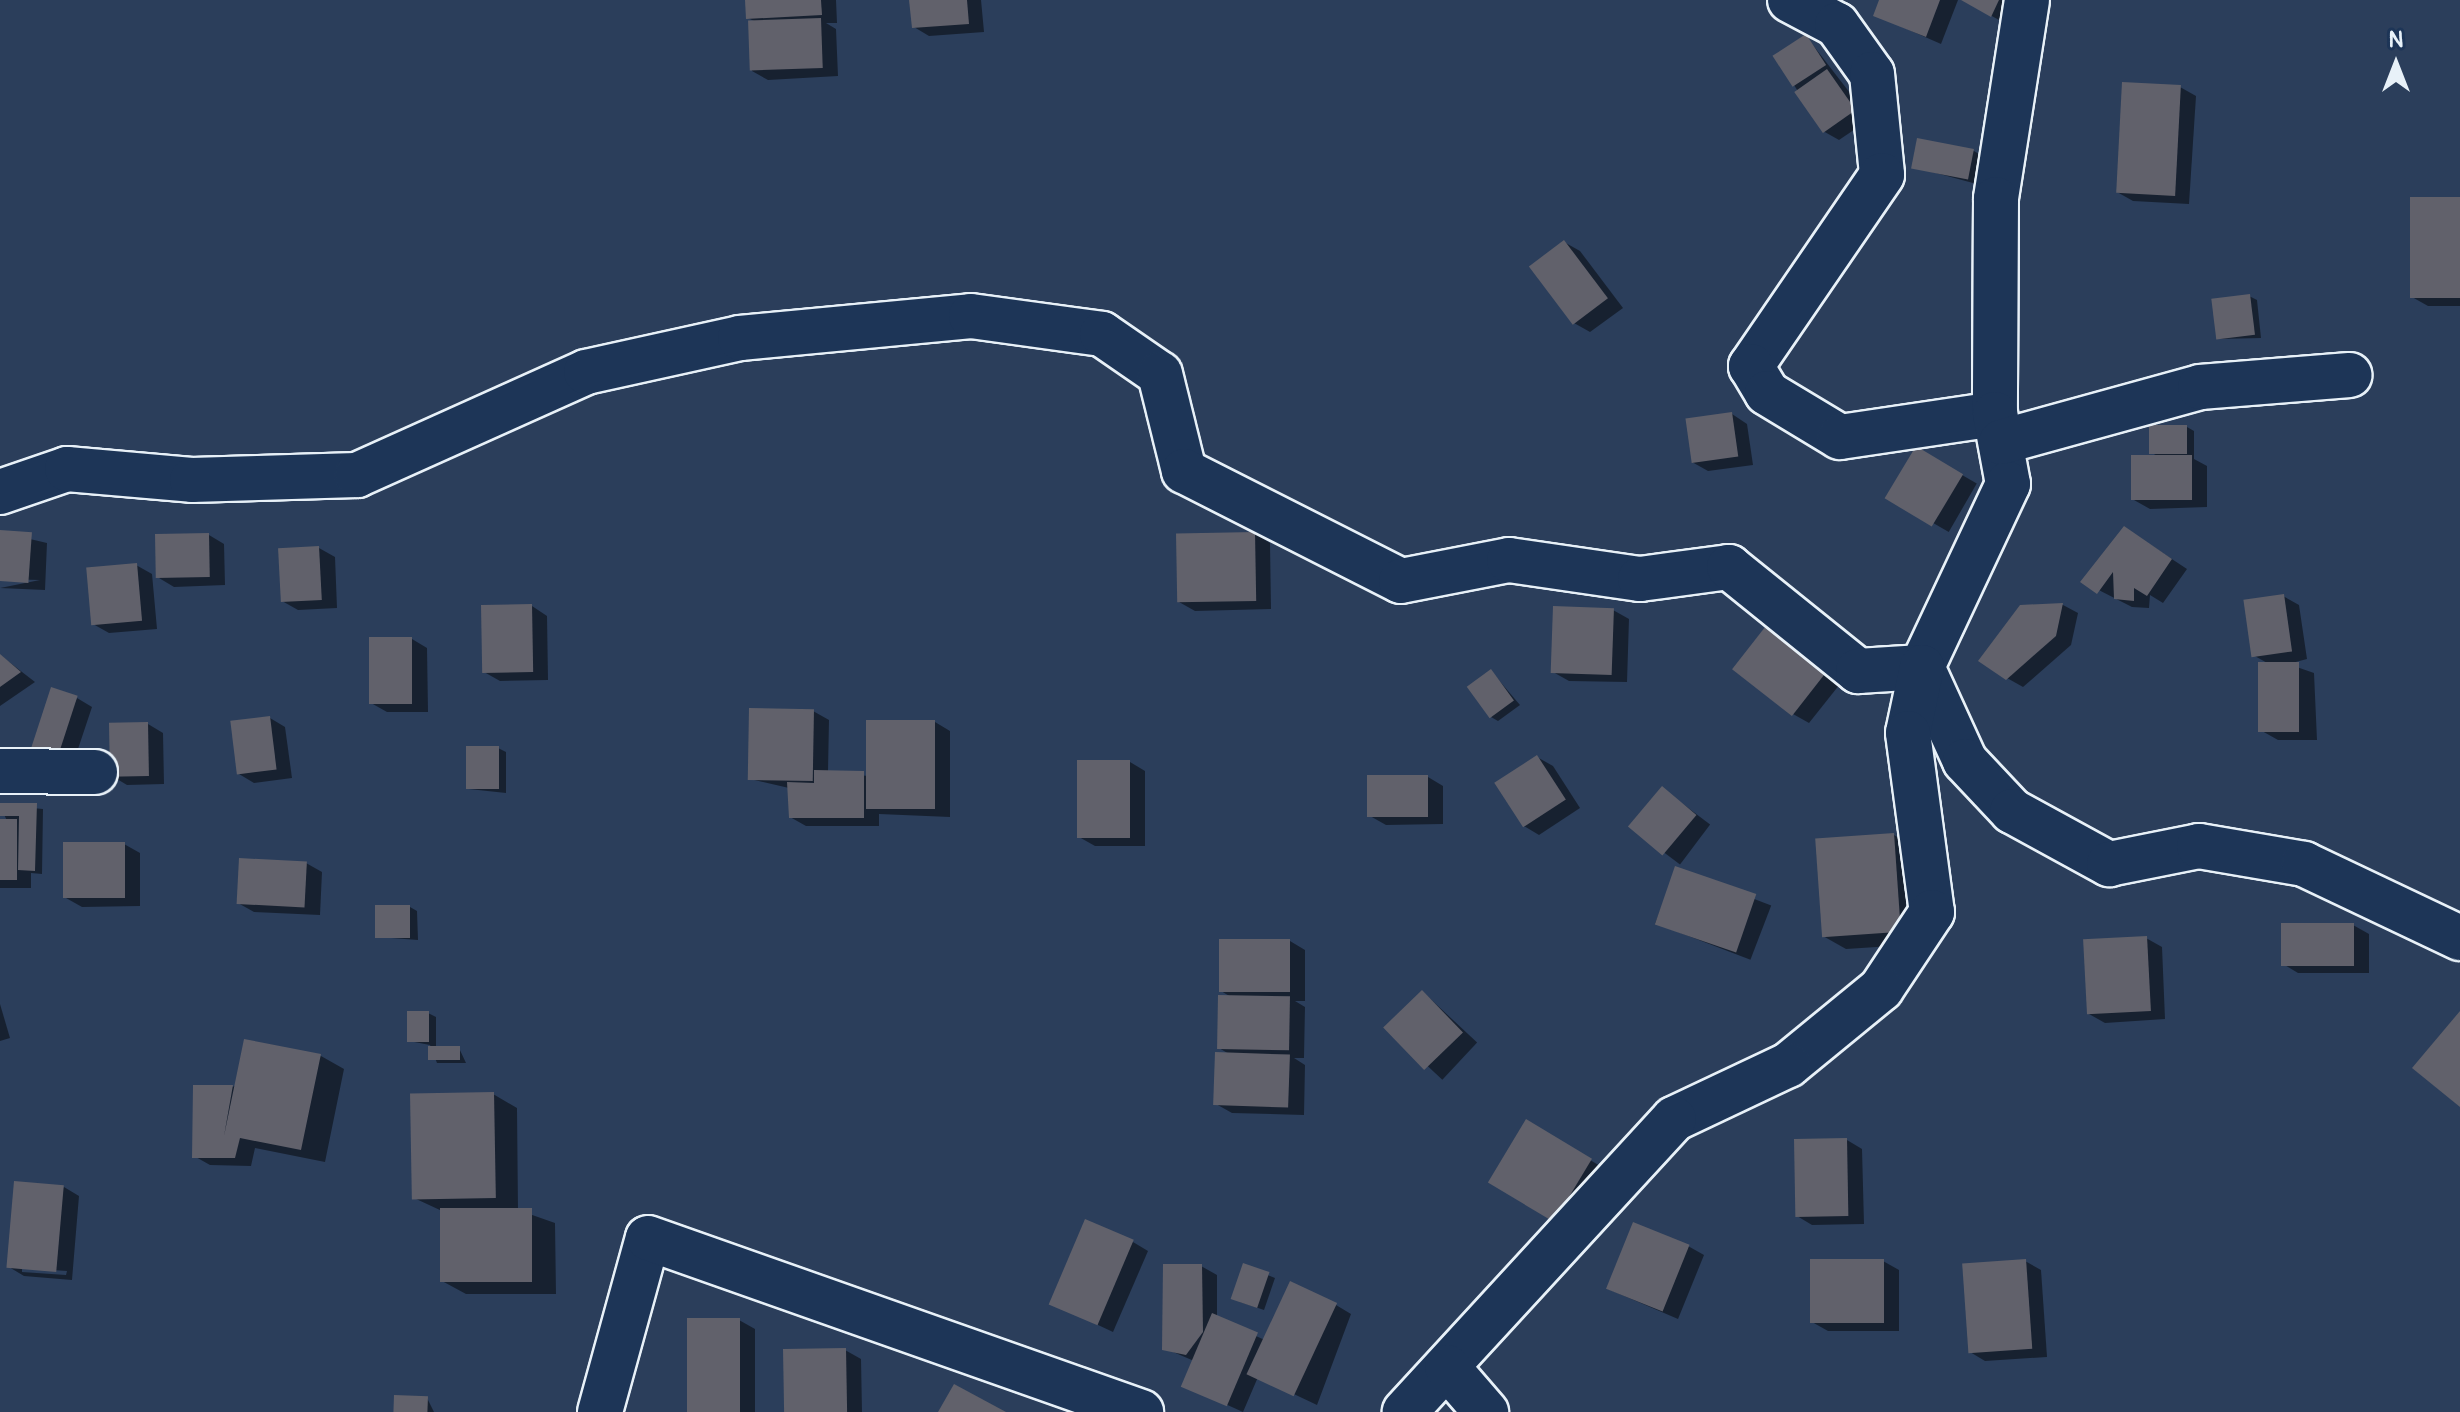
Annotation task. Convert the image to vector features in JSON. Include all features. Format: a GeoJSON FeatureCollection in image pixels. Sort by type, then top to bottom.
{"type":"FeatureCollection","features":[{"type":"Feature","properties":{"kind":"street"},"geometry":{"type":"LineString","coordinates":[[1790,0],[1837,25],[1872,74],[1882,175],[1751,366],[1767,393],[1840,437],[1998,428],[2200,387],[2350,375]]}},
{"type":"Feature","properties":{"kind":"street"},"geometry":{"type":"LineString","coordinates":[[1405,1412],[1674,1119],[1788,1065],[1881,989],[1932,912],[1908,733],[1922,667],[2008,484],[1998,428],[1996,199],[2027,0]]}},
{"type":"Feature","properties":{"kind":"street"},"geometry":{"type":"LineString","coordinates":[[0,492],[67,469],[192,480],[357,475],[586,372],[740,338],[971,316],[1102,334],[1160,374],[1184,471],[1401,581],[1509,560],[1640,579],[1729,567],[1858,671],[1922,667]]}},
{"type":"Feature","properties":{"kind":"street"},"geometry":{"type":"LineString","coordinates":[[1922,667],[1965,761],[2012,811],[2109,864],[2199,846],[2304,864],[2460,938]]}},
{"type":"Feature","properties":{"kind":"street"},"geometry":{"type":"LineString","coordinates":[[0,771],[95,772]]}},
{"type":"Feature","properties":{"kind":"street"},"geometry":{"type":"LineString","coordinates":[[600,1412],[648,1238],[1141,1412]]}},
{"type":"Feature","properties":{"kind":"street"},"geometry":{"type":"LineString","coordinates":[[1447,1367],[1486,1412]]}},
{"type":"Feature","properties":{"kind":"building"},"geometry":{"type":"Polygon","coordinates":[[[745,0],[821,0],[822,15],[746,19],[745,0]]]}},
{"type":"Feature","properties":{"kind":"building"},"geometry":{"type":"Polygon","coordinates":[[[909,0],[967,0],[969,24],[912,28],[909,0]]]}},
{"type":"Feature","properties":{"kind":"building"},"geometry":{"type":"Polygon","coordinates":[[[1879,0],[1940,0],[1926,37],[1873,16],[1879,0]]]}},
{"type":"Feature","properties":{"kind":"building"},"geometry":{"type":"Polygon","coordinates":[[[1961,0],[1999,0],[1991,17],[1961,0]]]}},
{"type":"Feature","properties":{"kind":"building"},"geometry":{"type":"Polygon","coordinates":[[[821,18],[823,68],[750,71],[748,21],[821,18]]]}},
{"type":"Feature","properties":{"kind":"building"},"geometry":{"type":"Polygon","coordinates":[[[1806,34],[1826,65],[1793,87],[1772,56],[1806,34]]]}},
{"type":"Feature","properties":{"kind":"building"},"geometry":{"type":"Polygon","coordinates":[[[1827,69],[1856,110],[1823,133],[1794,92],[1827,69]]]}},
{"type":"Feature","properties":{"kind":"building"},"geometry":{"type":"Polygon","coordinates":[[[2122,82],[2181,85],[2175,196],[2116,193],[2122,82]]]}},
{"type":"Feature","properties":{"kind":"building"},"geometry":{"type":"Polygon","coordinates":[[[1917,138],[1974,149],[1968,179],[1911,168],[1917,138]]]}},
{"type":"Feature","properties":{"kind":"building"},"geometry":{"type":"Polygon","coordinates":[[[2410,197],[2460,197],[2460,298],[2410,298],[2410,197]]]}},
{"type":"Feature","properties":{"kind":"building"},"geometry":{"type":"Polygon","coordinates":[[[1564,240],[1608,298],[1573,325],[1529,266],[1564,240]]]}},
{"type":"Feature","properties":{"kind":"building"},"geometry":{"type":"Polygon","coordinates":[[[2250,294],[2255,335],[2216,339],[2211,299],[2250,294]]]}},
{"type":"Feature","properties":{"kind":"building"},"geometry":{"type":"Polygon","coordinates":[[[1732,412],[1738,457],[1692,463],[1685,419],[1732,412]]]}},
{"type":"Feature","properties":{"kind":"building"},"geometry":{"type":"Polygon","coordinates":[[[2149,425],[2187,425],[2187,454],[2149,454],[2149,425]]]}},
{"type":"Feature","properties":{"kind":"building"},"geometry":{"type":"Polygon","coordinates":[[[1916,446],[1963,474],[1932,527],[1885,498],[1916,446]]]}},
{"type":"Feature","properties":{"kind":"building"},"geometry":{"type":"Polygon","coordinates":[[[2131,455],[2192,455],[2192,500],[2131,500],[2131,455]]]}},
{"type":"Feature","properties":{"kind":"building"},"geometry":{"type":"Polygon","coordinates":[[[2124,526],[2172,559],[2147,596],[2134,588],[2134,601],[2114,599],[2113,572],[2097,594],[2080,582],[2124,526]]]}},
{"type":"Feature","properties":{"kind":"building"},"geometry":{"type":"Polygon","coordinates":[[[0,530],[32,532],[28,583],[0,581],[0,530]]]}},
{"type":"Feature","properties":{"kind":"building"},"geometry":{"type":"Polygon","coordinates":[[[1255,532],[1256,601],[1177,602],[1176,533],[1255,532]]]}},
{"type":"Feature","properties":{"kind":"building"},"geometry":{"type":"Polygon","coordinates":[[[209,533],[210,577],[156,578],[155,534],[209,533]]]}},
{"type":"Feature","properties":{"kind":"building"},"geometry":{"type":"Polygon","coordinates":[[[319,546],[322,600],[281,602],[278,548],[319,546]]]}},
{"type":"Feature","properties":{"kind":"building"},"geometry":{"type":"Polygon","coordinates":[[[137,563],[142,621],[91,625],[86,567],[137,563]]]}},
{"type":"Feature","properties":{"kind":"building"},"geometry":{"type":"Polygon","coordinates":[[[2284,594],[2292,651],[2251,657],[2243,600],[2284,594]]]}},
{"type":"Feature","properties":{"kind":"building"},"geometry":{"type":"Polygon","coordinates":[[[2063,603],[2056,636],[2006,680],[1978,661],[2020,605],[2063,603]]]}},
{"type":"Feature","properties":{"kind":"building"},"geometry":{"type":"Polygon","coordinates":[[[532,604],[533,672],[482,673],[481,605],[532,604]]]}},
{"type":"Feature","properties":{"kind":"building"},"geometry":{"type":"Polygon","coordinates":[[[1553,606],[1614,608],[1612,675],[1551,673],[1553,606]]]}},
{"type":"Feature","properties":{"kind":"building"},"geometry":{"type":"Polygon","coordinates":[[[1769,622],[1829,669],[1792,716],[1732,669],[1769,622]]]}},
{"type":"Feature","properties":{"kind":"building"},"geometry":{"type":"Polygon","coordinates":[[[369,637],[412,637],[412,704],[369,704],[369,637]]]}},
{"type":"Feature","properties":{"kind":"building"},"geometry":{"type":"Polygon","coordinates":[[[0,654],[21,672],[0,687],[0,654]]]}},
{"type":"Feature","properties":{"kind":"building"},"geometry":{"type":"Polygon","coordinates":[[[2258,662],[2299,662],[2299,732],[2258,732],[2258,662]]]}},
{"type":"Feature","properties":{"kind":"building"},"geometry":{"type":"Polygon","coordinates":[[[1491,669],[1514,701],[1490,718],[1467,687],[1491,669]]]}},
{"type":"Feature","properties":{"kind":"building"},"geometry":{"type":"Polygon","coordinates":[[[51,687],[78,696],[58,757],[31,748],[51,687]]]}},
{"type":"Feature","properties":{"kind":"building"},"geometry":{"type":"Polygon","coordinates":[[[749,708],[814,709],[813,781],[748,780],[749,708]]]}},
{"type":"Feature","properties":{"kind":"building"},"geometry":{"type":"Polygon","coordinates":[[[270,716],[277,770],[237,774],[230,721],[270,716]]]}},
{"type":"Feature","properties":{"kind":"building"},"geometry":{"type":"Polygon","coordinates":[[[866,720],[935,720],[935,809],[866,809],[866,720]]]}},
{"type":"Feature","properties":{"kind":"building"},"geometry":{"type":"Polygon","coordinates":[[[148,722],[149,776],[110,777],[109,723],[148,722]]]}},
{"type":"Feature","properties":{"kind":"building"},"geometry":{"type":"Polygon","coordinates":[[[466,746],[499,746],[499,789],[466,789],[466,746]]]}},
{"type":"Feature","properties":{"kind":"building"},"geometry":{"type":"Polygon","coordinates":[[[1537,755],[1566,799],[1523,827],[1494,783],[1537,755]]]}},
{"type":"Feature","properties":{"kind":"building"},"geometry":{"type":"Polygon","coordinates":[[[1077,760],[1130,760],[1130,838],[1077,838],[1077,760]]]}},
{"type":"Feature","properties":{"kind":"building"},"geometry":{"type":"Polygon","coordinates":[[[814,770],[864,771],[864,818],[789,818],[787,782],[814,783],[814,770]]]}},
{"type":"Feature","properties":{"kind":"building"},"geometry":{"type":"Polygon","coordinates":[[[1367,775],[1428,775],[1428,817],[1367,817],[1367,775]]]}},
{"type":"Feature","properties":{"kind":"building"},"geometry":{"type":"Polygon","coordinates":[[[1662,786],[1696,815],[1662,856],[1628,827],[1662,786]]]}},
{"type":"Feature","properties":{"kind":"building"},"geometry":{"type":"Polygon","coordinates":[[[0,803],[37,803],[35,871],[18,870],[19,816],[0,816],[0,803]]]}},
{"type":"Feature","properties":{"kind":"building"},"geometry":{"type":"Polygon","coordinates":[[[0,819],[17,819],[17,880],[0,880],[0,819]]]}},
{"type":"Feature","properties":{"kind":"building"},"geometry":{"type":"Polygon","coordinates":[[[1894,833],[1901,932],[1822,937],[1815,839],[1894,833]]]}},
{"type":"Feature","properties":{"kind":"building"},"geometry":{"type":"Polygon","coordinates":[[[63,842],[125,842],[125,898],[63,898],[63,842]]]}},
{"type":"Feature","properties":{"kind":"building"},"geometry":{"type":"Polygon","coordinates":[[[239,858],[307,862],[304,907],[237,904],[239,858]]]}},
{"type":"Feature","properties":{"kind":"building"},"geometry":{"type":"Polygon","coordinates":[[[1675,866],[1756,894],[1736,953],[1655,925],[1675,866]]]}},
{"type":"Feature","properties":{"kind":"building"},"geometry":{"type":"Polygon","coordinates":[[[375,905],[410,905],[410,938],[375,938],[375,905]]]}},
{"type":"Feature","properties":{"kind":"building"},"geometry":{"type":"Polygon","coordinates":[[[2281,923],[2354,923],[2354,966],[2281,966],[2281,923]]]}},
{"type":"Feature","properties":{"kind":"building"},"geometry":{"type":"Polygon","coordinates":[[[2147,936],[2151,1011],[2087,1014],[2083,939],[2147,936]]]}},
{"type":"Feature","properties":{"kind":"building"},"geometry":{"type":"Polygon","coordinates":[[[1219,939],[1290,939],[1290,992],[1219,992],[1219,939]]]}},
{"type":"Feature","properties":{"kind":"building"},"geometry":{"type":"Polygon","coordinates":[[[1422,990],[1463,1032],[1424,1070],[1383,1028],[1422,990]]]}},
{"type":"Feature","properties":{"kind":"building"},"geometry":{"type":"Polygon","coordinates":[[[1218,995],[1290,996],[1289,1050],[1217,1049],[1218,995]]]}},
{"type":"Feature","properties":{"kind":"building"},"geometry":{"type":"Polygon","coordinates":[[[407,1011],[429,1011],[429,1042],[407,1042],[407,1011]]]}},
{"type":"Feature","properties":{"kind":"building"},"geometry":{"type":"Polygon","coordinates":[[[2460,1011],[2460,1107],[2412,1068],[2460,1011]]]}},
{"type":"Feature","properties":{"kind":"building"},"geometry":{"type":"Polygon","coordinates":[[[244,1039],[321,1054],[301,1150],[240,1138],[235,1158],[192,1158],[193,1085],[233,1085],[224,1136],[244,1039]]]}},
{"type":"Feature","properties":{"kind":"building"},"geometry":{"type":"Polygon","coordinates":[[[428,1046],[460,1046],[460,1060],[428,1060],[428,1046]]]}},
{"type":"Feature","properties":{"kind":"building"},"geometry":{"type":"Polygon","coordinates":[[[1215,1052],[1290,1055],[1288,1108],[1213,1105],[1215,1052]]]}},
{"type":"Feature","properties":{"kind":"building"},"geometry":{"type":"Polygon","coordinates":[[[494,1092],[496,1198],[412,1199],[410,1093],[494,1092]]]}},
{"type":"Feature","properties":{"kind":"building"},"geometry":{"type":"Polygon","coordinates":[[[1526,1119],[1592,1159],[1554,1222],[1488,1182],[1526,1119]]]}},
{"type":"Feature","properties":{"kind":"building"},"geometry":{"type":"Polygon","coordinates":[[[1847,1138],[1848,1216],[1795,1217],[1794,1139],[1847,1138]]]}},
{"type":"Feature","properties":{"kind":"building"},"geometry":{"type":"Polygon","coordinates":[[[14,1181],[64,1185],[56,1272],[6,1268],[14,1181]]]}},
{"type":"Feature","properties":{"kind":"building"},"geometry":{"type":"Polygon","coordinates":[[[440,1208],[532,1208],[532,1282],[440,1282],[440,1208]]]}},
{"type":"Feature","properties":{"kind":"building"},"geometry":{"type":"Polygon","coordinates":[[[1085,1219],[1134,1240],[1097,1325],[1049,1305],[1085,1219]]]}},
{"type":"Feature","properties":{"kind":"building"},"geometry":{"type":"Polygon","coordinates":[[[1633,1222],[1690,1245],[1663,1312],[1606,1289],[1633,1222]]]}},
{"type":"Feature","properties":{"kind":"building"},"geometry":{"type":"Polygon","coordinates":[[[1810,1259],[1884,1259],[1884,1323],[1810,1323],[1810,1259]]]}},
{"type":"Feature","properties":{"kind":"building"},"geometry":{"type":"Polygon","coordinates":[[[2026,1259],[2032,1349],[1968,1353],[1962,1263],[2026,1259]]]}},
{"type":"Feature","properties":{"kind":"building"},"geometry":{"type":"Polygon","coordinates":[[[1243,1263],[1269,1272],[1257,1308],[1231,1299],[1243,1263]]]}},
{"type":"Feature","properties":{"kind":"building"},"geometry":{"type":"Polygon","coordinates":[[[1163,1264],[1202,1264],[1203,1332],[1186,1355],[1162,1350],[1163,1264]]]}},
{"type":"Feature","properties":{"kind":"building"},"geometry":{"type":"Polygon","coordinates":[[[1290,1281],[1337,1303],[1294,1396],[1246,1374],[1290,1281]]]}},
{"type":"Feature","properties":{"kind":"building"},"geometry":{"type":"Polygon","coordinates":[[[1212,1313],[1258,1333],[1227,1406],[1181,1387],[1212,1313]]]}},
{"type":"Feature","properties":{"kind":"building"},"geometry":{"type":"Polygon","coordinates":[[[687,1318],[740,1318],[740,1412],[687,1412],[687,1318]]]}},
{"type":"Feature","properties":{"kind":"building"},"geometry":{"type":"Polygon","coordinates":[[[846,1348],[847,1412],[784,1412],[783,1349],[846,1348]]]}},
{"type":"Feature","properties":{"kind":"building"},"geometry":{"type":"Polygon","coordinates":[[[954,1384],[1006,1412],[938,1412],[954,1384]]]}},
{"type":"Feature","properties":{"kind":"building"},"geometry":{"type":"Polygon","coordinates":[[[394,1395],[428,1396],[427,1412],[393,1412],[394,1395]]]}}]}
